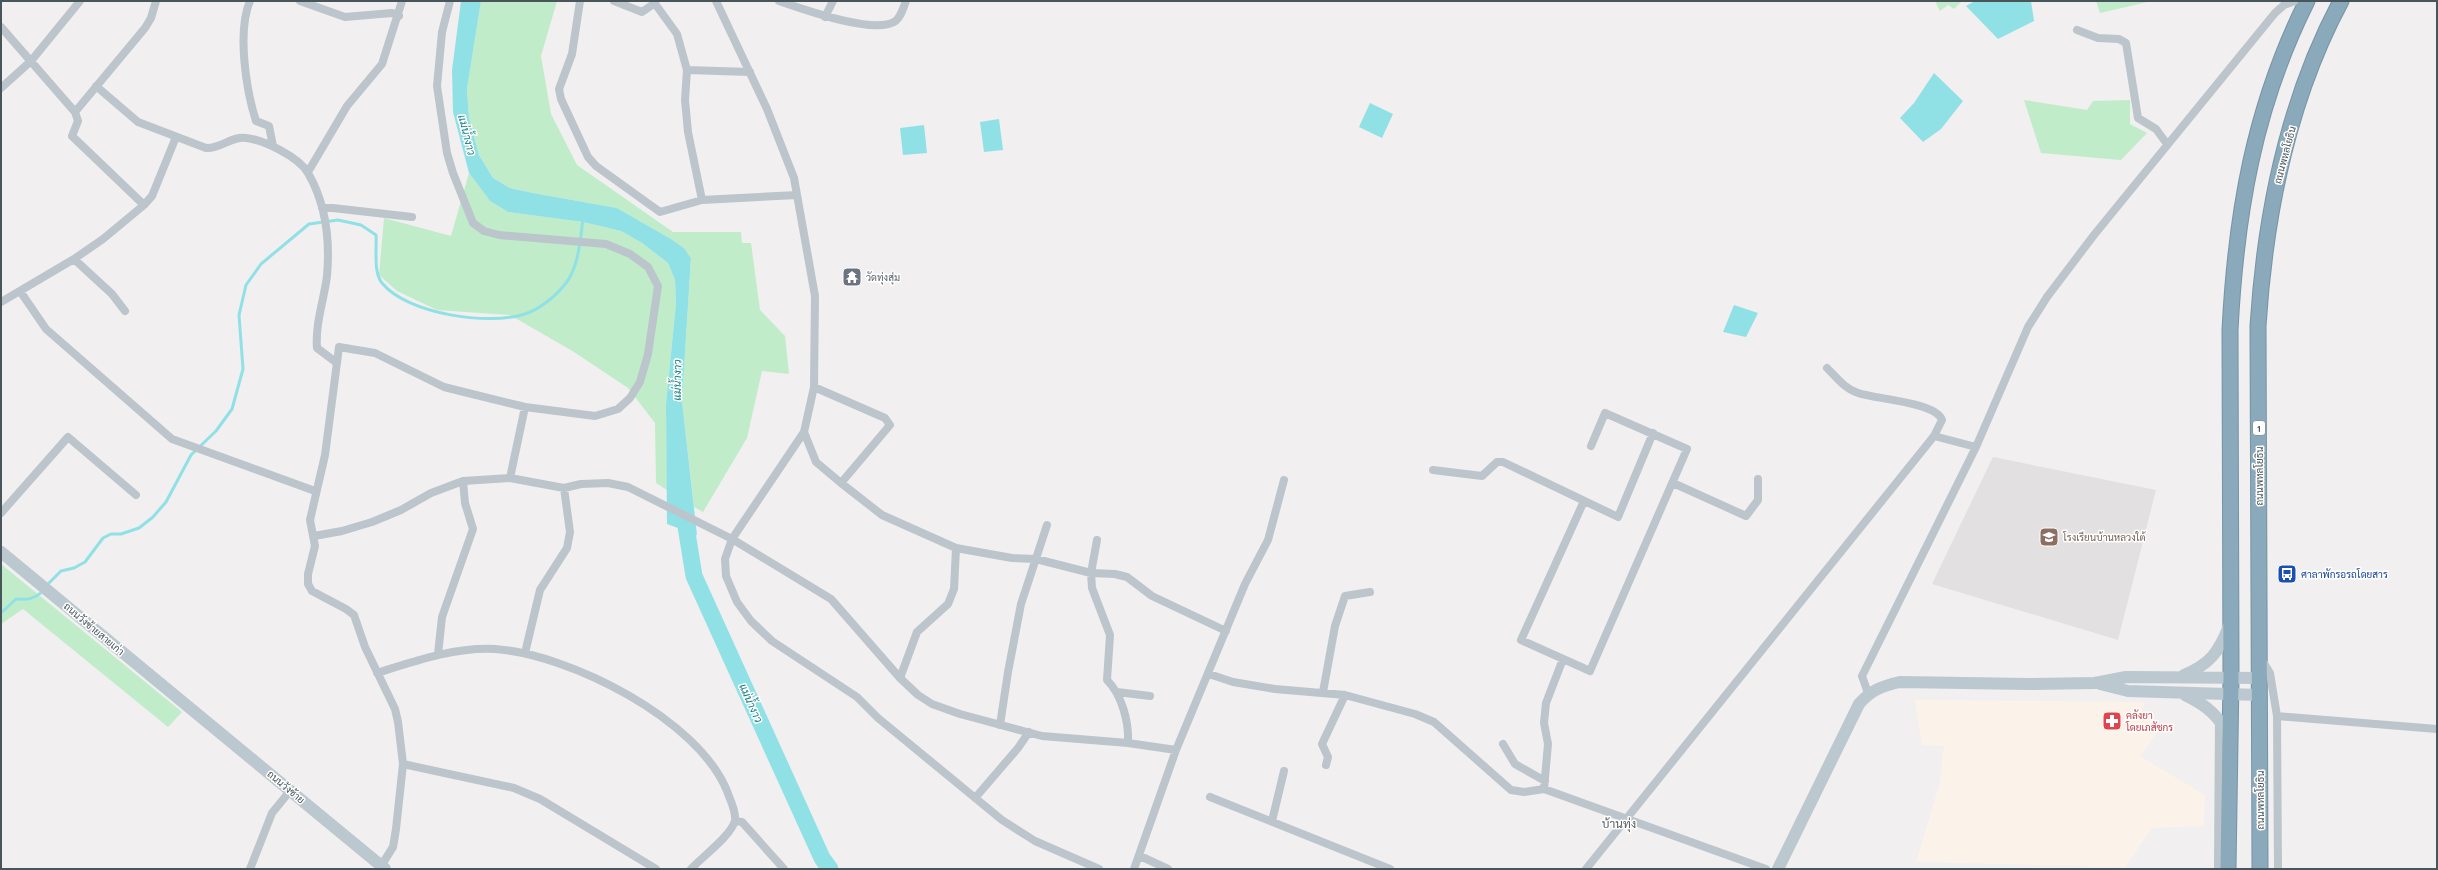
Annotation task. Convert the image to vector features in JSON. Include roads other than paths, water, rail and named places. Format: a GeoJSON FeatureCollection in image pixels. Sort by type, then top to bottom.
{"type":"FeatureCollection","features":[{"type":"Feature","properties":{"kind":"highway"},"geometry":{"type":"LineString","coordinates":[[2228,869],[2231,694],[2230,330],[2237,232],[2256,138],[2287,40],[2307,1]]}},
{"type":"Feature","properties":{"kind":"highway","name":"ถนนพหลโยธิน"},"geometry":{"type":"LineString","coordinates":[[2260,869],[2258,326],[2262,272],[2283,154],[2306,83],[2329,24],[2341,1]]}},
{"type":"Feature","properties":{"kind":"main road","name":"ถนนวังซ้ายสายเก่า"},"geometry":{"type":"LineString","coordinates":[[1,552],[187,706]]}},
{"type":"Feature","properties":{"kind":"main road"},"geometry":{"type":"LineString","coordinates":[[2180,677],[2200,669],[2216,653],[2231,621]]}},
{"type":"Feature","properties":{"kind":"main road"},"geometry":{"type":"LineString","coordinates":[[1778,869],[1859,704],[1868,693],[1881,686],[1900,682],[2095,682],[2126,677],[2260,678]]}},
{"type":"Feature","properties":{"kind":"main road"},"geometry":{"type":"LineString","coordinates":[[2095,682],[2128,691],[2260,694]]}},
{"type":"Feature","properties":{"kind":"main road"},"geometry":{"type":"LineString","coordinates":[[2181,693],[2202,703],[2219,719],[2230,741]]}},
{"type":"Feature","properties":{"kind":"main road","name":"ถนนวังซ้าย"},"geometry":{"type":"LineString","coordinates":[[187,706],[383,868]]}},
{"type":"Feature","properties":{"kind":"street"},"geometry":{"type":"LineString","coordinates":[[1,88],[31,61],[80,1]]}},
{"type":"Feature","properties":{"kind":"street"},"geometry":{"type":"LineString","coordinates":[[75,112],[145,28],[151,18],[156,1]]}},
{"type":"Feature","properties":{"kind":"street"},"geometry":{"type":"LineString","coordinates":[[250,1],[243,20],[248,96],[256,121],[269,126],[273,146]]}},
{"type":"Feature","properties":{"kind":"street"},"geometry":{"type":"LineString","coordinates":[[300,1],[345,17],[392,13],[399,16]]}},
{"type":"Feature","properties":{"kind":"street"},"geometry":{"type":"LineString","coordinates":[[308,172],[348,106],[382,64],[399,16],[402,1]]}},
{"type":"Feature","properties":{"kind":"street"},"geometry":{"type":"LineString","coordinates":[[383,868],[393,847],[403,764],[395,709],[377,673],[354,615],[346,609],[312,591],[308,584],[308,574],[315,546],[310,520],[315,491],[325,454],[339,347],[352,347],[375,353],[444,387],[525,407],[595,416],[606,414],[618,409],[630,398],[640,382],[653,331],[658,286],[648,267],[630,254],[606,244],[499,235],[484,231],[473,223],[453,173],[437,86],[442,32],[450,1]]}},
{"type":"Feature","properties":{"kind":"street"},"geometry":{"type":"LineString","coordinates":[[580,1],[572,54],[559,89],[561,99],[581,146],[596,166],[656,210],[664,212],[702,200],[798,195]]}},
{"type":"Feature","properties":{"kind":"street"},"geometry":{"type":"LineString","coordinates":[[614,1],[642,12],[654,2],[677,34],[687,70],[686,100],[688,132],[702,200]]}},
{"type":"Feature","properties":{"kind":"street"},"geometry":{"type":"LineString","coordinates":[[716,1],[750,72],[794,178],[815,296],[814,387],[804,432],[732,539],[725,559],[726,576],[736,602],[751,621],[772,641],[857,697],[878,718],[976,797],[1002,820],[1019,832],[1099,869]]}},
{"type":"Feature","properties":{"kind":"street"},"geometry":{"type":"LineString","coordinates":[[779,1],[825,17],[876,24],[892,23],[898,19],[906,1]]}},
{"type":"Feature","properties":{"kind":"street"},"geometry":{"type":"LineString","coordinates":[[825,17],[833,1]]}},
{"type":"Feature","properties":{"kind":"street"},"geometry":{"type":"LineString","coordinates":[[1868,693],[1862,676],[1976,447],[2028,327],[2043,303],[2167,144],[2275,13],[2284,5],[2295,1]]}},
{"type":"Feature","properties":{"kind":"street"},"geometry":{"type":"LineString","coordinates":[[1,27],[75,112],[78,121],[72,136],[144,205]]}},
{"type":"Feature","properties":{"kind":"street"},"geometry":{"type":"LineString","coordinates":[[2077,30],[2098,38],[2119,39],[2126,43],[2138,118],[2156,129],[2167,144]]}},
{"type":"Feature","properties":{"kind":"street"},"geometry":{"type":"LineString","coordinates":[[687,70],[750,72]]}},
{"type":"Feature","properties":{"kind":"street"},"geometry":{"type":"LineString","coordinates":[[96,86],[138,122],[206,148],[215,148],[237,138],[246,138],[273,146],[287,154],[308,172],[323,212],[329,240],[327,277],[316,336],[317,348],[337,363]]}},
{"type":"Feature","properties":{"kind":"street"},"geometry":{"type":"LineString","coordinates":[[1,302],[74,259],[103,239],[144,205],[152,196],[176,137]]}},
{"type":"Feature","properties":{"kind":"street"},"geometry":{"type":"LineString","coordinates":[[323,212],[333,208],[412,217]]}},
{"type":"Feature","properties":{"kind":"street"},"geometry":{"type":"LineString","coordinates":[[74,259],[112,294],[125,311]]}},
{"type":"Feature","properties":{"kind":"street"},"geometry":{"type":"LineString","coordinates":[[20,291],[46,329],[67,349],[172,439],[315,491]]}},
{"type":"Feature","properties":{"kind":"street"},"geometry":{"type":"LineString","coordinates":[[1586,869],[1934,436],[1942,420],[1934,411],[1912,404],[1858,393],[1848,389],[1827,368]]}},
{"type":"Feature","properties":{"kind":"street"},"geometry":{"type":"LineString","coordinates":[[814,387],[885,418],[890,425],[841,483]]}},
{"type":"Feature","properties":{"kind":"street"},"geometry":{"type":"LineString","coordinates":[[510,478],[525,407]]}},
{"type":"Feature","properties":{"kind":"street"},"geometry":{"type":"LineString","coordinates":[[1584,501],[1521,640],[1590,671],[1687,449],[1605,413],[1591,446]]}},
{"type":"Feature","properties":{"kind":"street"},"geometry":{"type":"LineString","coordinates":[[804,432],[816,462],[882,514],[956,548],[1012,558],[1036,559],[1091,573],[1115,574],[1127,577],[1152,596],[1226,631]]}},
{"type":"Feature","properties":{"kind":"street"},"geometry":{"type":"LineString","coordinates":[[1433,470],[1482,476],[1497,462],[1503,462],[1618,517],[1653,433]]}},
{"type":"Feature","properties":{"kind":"street"},"geometry":{"type":"LineString","coordinates":[[1934,436],[1976,447]]}},
{"type":"Feature","properties":{"kind":"street"},"geometry":{"type":"LineString","coordinates":[[1,513],[68,437],[136,495]]}},
{"type":"Feature","properties":{"kind":"street"},"geometry":{"type":"LineString","coordinates":[[314,536],[342,531],[372,522],[401,510],[430,493],[463,481],[510,478],[564,488],[581,484],[608,483],[628,487],[732,539],[831,599],[900,678],[918,695],[932,704],[1000,725],[1063,739],[1128,743],[1176,750]]}},
{"type":"Feature","properties":{"kind":"street"},"geometry":{"type":"LineString","coordinates":[[1673,482],[1746,516],[1758,500],[1758,479]]}},
{"type":"Feature","properties":{"kind":"street"},"geometry":{"type":"LineString","coordinates":[[1134,869],[1140,856],[1176,750],[1210,674],[1226,631],[1268,540],[1284,480]]}},
{"type":"Feature","properties":{"kind":"street"},"geometry":{"type":"LineString","coordinates":[[438,654],[442,617],[473,529],[465,503],[463,481]]}},
{"type":"Feature","properties":{"kind":"street"},"geometry":{"type":"LineString","coordinates":[[525,653],[540,590],[567,548],[570,532],[564,488]]}},
{"type":"Feature","properties":{"kind":"street"},"geometry":{"type":"LineString","coordinates":[[1000,725],[1021,604],[1047,525]]}},
{"type":"Feature","properties":{"kind":"street"},"geometry":{"type":"LineString","coordinates":[[1097,540],[1091,573],[1092,588],[1096,603],[1106,620],[1110,634],[1107,680],[1117,692],[1128,730],[1128,743]]}},
{"type":"Feature","properties":{"kind":"street"},"geometry":{"type":"LineString","coordinates":[[900,678],[917,632],[948,604],[954,589],[956,548]]}},
{"type":"Feature","properties":{"kind":"street"},"geometry":{"type":"LineString","coordinates":[[1323,692],[1335,626],[1345,596],[1370,592]]}},
{"type":"Feature","properties":{"kind":"street"},"geometry":{"type":"LineString","coordinates":[[377,673],[438,654],[494,649],[525,653],[596,678],[634,699],[665,719],[711,762],[724,782],[734,808],[735,821],[727,834],[691,869]]}},
{"type":"Feature","properties":{"kind":"street"},"geometry":{"type":"LineString","coordinates":[[2260,656],[2270,673],[2277,716],[2278,869]]}},
{"type":"Feature","properties":{"kind":"street"},"geometry":{"type":"LineString","coordinates":[[1545,785],[1548,744],[1544,723],[1546,703],[1562,659]]}},
{"type":"Feature","properties":{"kind":"street"},"geometry":{"type":"LineString","coordinates":[[1210,674],[1233,682],[1261,687],[1345,695],[1415,714],[1434,722],[1511,790],[1524,792],[1545,785]]}},
{"type":"Feature","properties":{"kind":"street"},"geometry":{"type":"LineString","coordinates":[[1117,692],[1150,696]]}},
{"type":"Feature","properties":{"kind":"street"},"geometry":{"type":"LineString","coordinates":[[1326,765],[1328,757],[1322,744],[1345,695]]}},
{"type":"Feature","properties":{"kind":"street"},"geometry":{"type":"LineString","coordinates":[[2277,716],[2437,730]]}},
{"type":"Feature","properties":{"kind":"street"},"geometry":{"type":"LineString","coordinates":[[2218,869],[2219,719]]}},
{"type":"Feature","properties":{"kind":"street"},"geometry":{"type":"LineString","coordinates":[[976,797],[1018,748],[1029,732]]}},
{"type":"Feature","properties":{"kind":"street"},"geometry":{"type":"LineString","coordinates":[[1503,744],[1515,764],[1545,785],[1625,820],[1766,869]]}},
{"type":"Feature","properties":{"kind":"street"},"geometry":{"type":"LineString","coordinates":[[403,764],[514,788],[540,799],[656,869]]}},
{"type":"Feature","properties":{"kind":"street"},"geometry":{"type":"LineString","coordinates":[[1272,821],[1284,771]]}},
{"type":"Feature","properties":{"kind":"street"},"geometry":{"type":"LineString","coordinates":[[250,869],[272,813],[290,791]]}},
{"type":"Feature","properties":{"kind":"street"},"geometry":{"type":"LineString","coordinates":[[1210,797],[1390,869]]}},
{"type":"Feature","properties":{"kind":"street"},"geometry":{"type":"LineString","coordinates":[[735,821],[742,822],[784,869]]}},
{"type":"Feature","properties":{"kind":"street"},"geometry":{"type":"LineString","coordinates":[[1140,856],[1168,869]]}},
{"type":"Feature","properties":{"kind":"water"},"geometry":{"type":"Polygon","coordinates":[[[461,1],[481,1],[467,89],[469,118],[479,155],[493,178],[510,188],[617,208],[671,239],[684,248],[691,258],[682,401],[697,535],[667,524],[666,404],[676,303],[675,280],[668,263],[642,243],[621,231],[583,222],[508,212],[490,201],[469,173],[453,112],[452,70],[461,1]]]}},
{"type":"Feature","properties":{"kind":"water"},"geometry":{"type":"Polygon","coordinates":[[[1975,1],[2031,1],[2034,21],[1998,39],[1966,6],[1975,1]]]}},
{"type":"Feature","properties":{"kind":"water"},"geometry":{"type":"Polygon","coordinates":[[[1934,73],[1963,101],[1941,129],[1923,142],[1900,118],[1914,103],[1934,73]]]}},
{"type":"Feature","properties":{"kind":"water"},"geometry":{"type":"Polygon","coordinates":[[[1370,103],[1393,114],[1382,138],[1359,127],[1370,103]]]}},
{"type":"Feature","properties":{"kind":"water"},"geometry":{"type":"Polygon","coordinates":[[[999,119],[1003,150],[984,152],[980,122],[999,119]]]}},
{"type":"Feature","properties":{"kind":"water"},"geometry":{"type":"Polygon","coordinates":[[[924,125],[927,153],[903,155],[900,128],[924,125]]]}},
{"type":"Feature","properties":{"kind":"water"},"geometry":{"type":"Polygon","coordinates":[[[1734,305],[1758,313],[1746,337],[1723,332],[1734,305]]]}},
{"type":"Feature","properties":{"kind":"waterway"},"geometry":{"type":"LineString","coordinates":[[46,586],[61,571],[74,568],[85,562],[103,538],[111,534],[121,534],[139,528],[153,517],[166,502],[191,455],[216,431],[232,409],[243,369],[239,315],[246,285],[261,264],[309,224],[338,220],[361,225],[376,235],[376,267],[379,278],[382,283],[394,294],[410,303],[449,315],[491,319],[510,317],[531,312],[547,302],[562,288],[574,269],[580,244],[583,219]]}},
{"type":"Feature","properties":{"kind":"waterway","name":"แม่น้ำงาว"},"geometry":{"type":"LineString","coordinates":[[683,508],[694,576],[822,858],[830,869]]}},
{"type":"Feature","properties":{"kind":"waterway"},"geometry":{"type":"LineString","coordinates":[[1,613],[16,599],[31,598],[37,596],[43,591]]}},
{"type":"Feature","properties":{"kind":"place","name":"วัดทุ่งสุ่ม"},"geometry":{"type":"Point","coordinates":[852,277]}},
{"type":"Feature","properties":{"kind":"place","name":"โรงเรียนบ้านหลวงใต้"},"geometry":{"type":"Point","coordinates":[2049,537]}},
{"type":"Feature","properties":{"kind":"place","name":"ศาลาพักรอรถโดยสาร"},"geometry":{"type":"Point","coordinates":[2287,574]}},
{"type":"Feature","properties":{"kind":"place","name":"คลังยา โดยเภสัชกร"},"geometry":{"type":"Point","coordinates":[2112,721]}},
{"type":"Feature","properties":{"kind":"district","name":"บ้านทุ่ง"},"geometry":{"type":"Point","coordinates":[1619,823]}}]}
